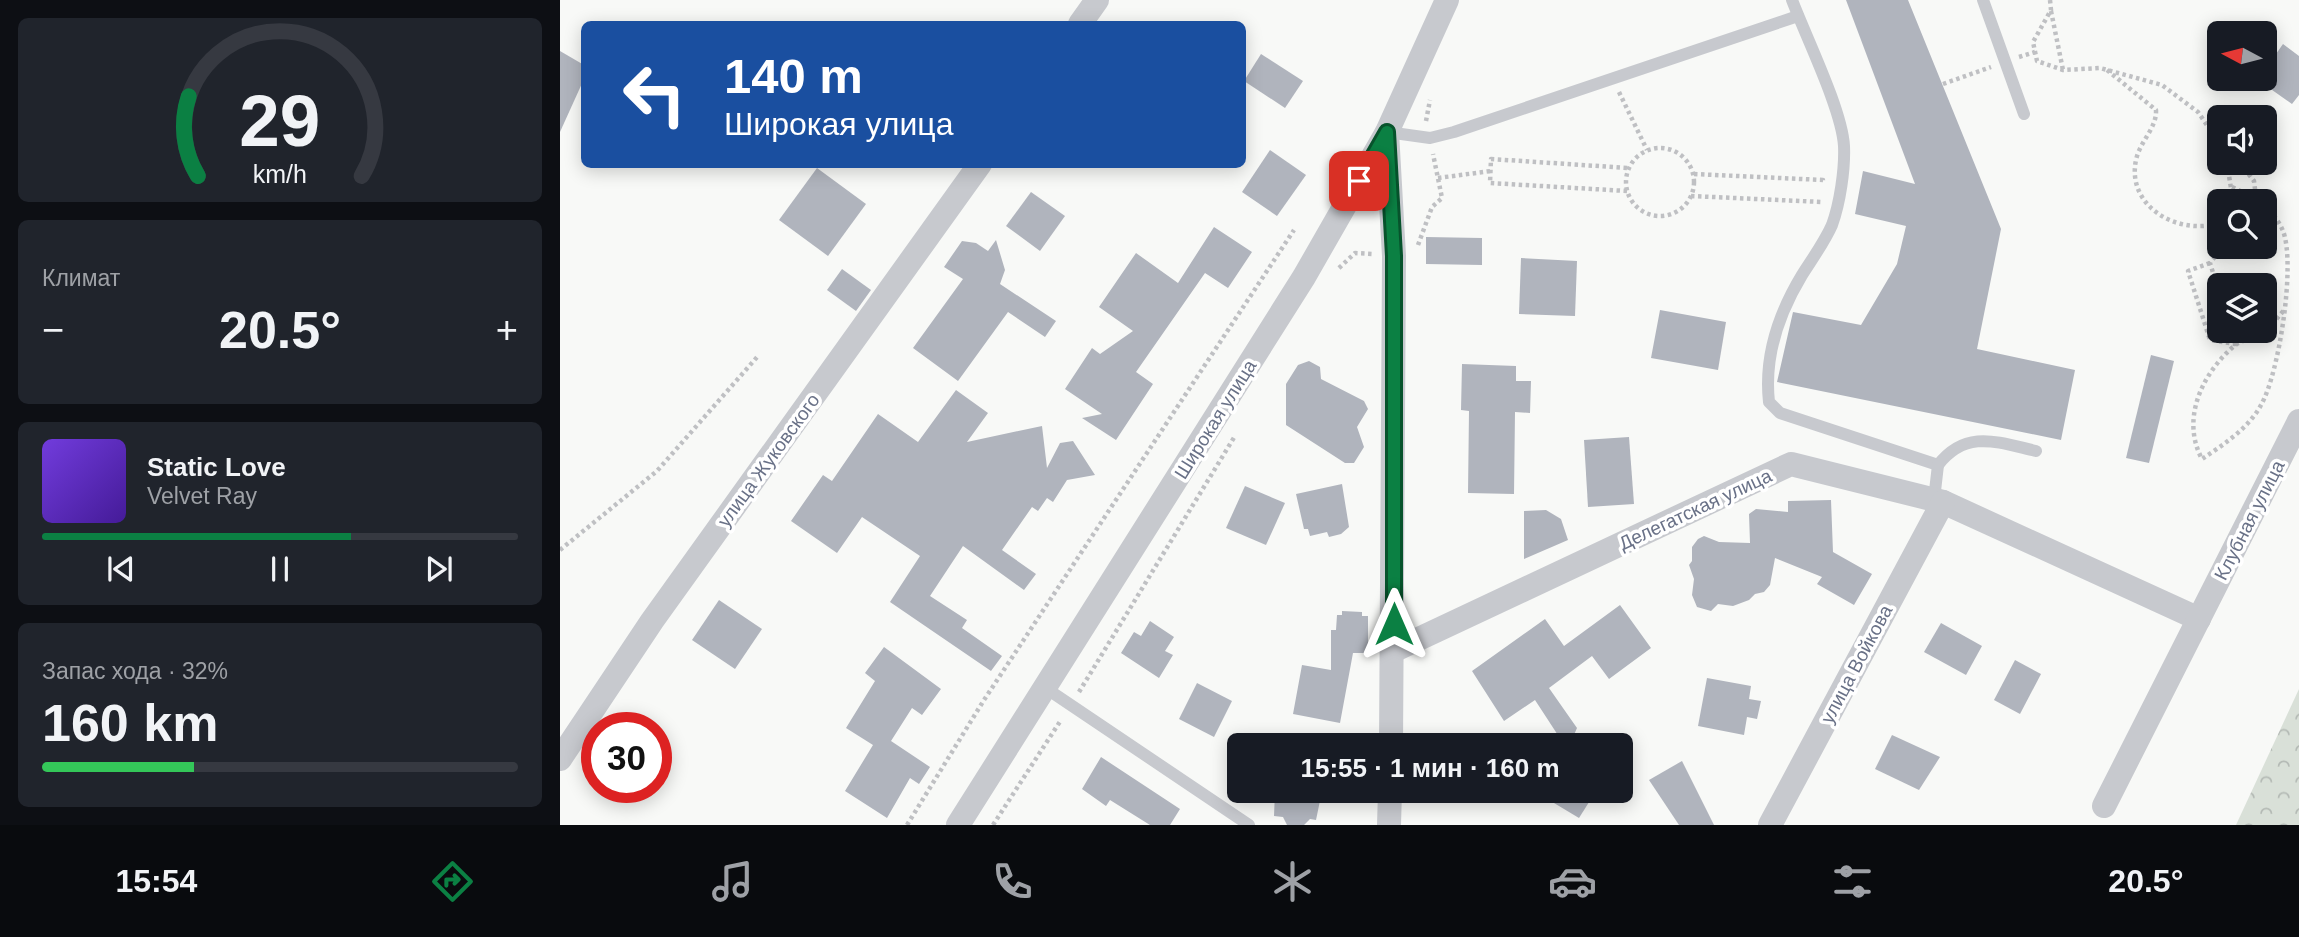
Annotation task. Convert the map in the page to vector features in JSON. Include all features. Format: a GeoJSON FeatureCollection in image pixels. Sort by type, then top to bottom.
{"type":"FeatureCollection","features":[{"type":"Feature","properties":{"kind":"street"},"geometry":{"type":"LineString","coordinates":[[1082,21],[1097,0]]}},
{"type":"Feature","properties":{"kind":"street","name":"Широкая улица"},"geometry":{"type":"LineString","coordinates":[[958,825],[1047,689],[1304,277],[1387,132],[1447,0]]}},
{"type":"Feature","properties":{"kind":"street"},"geometry":{"type":"LineString","coordinates":[[1387,132],[1394,256],[1394,651],[1391,733]]}},
{"type":"Feature","properties":{"kind":"street","name":"улица Жуковского"},"geometry":{"type":"LineString","coordinates":[[560,759],[652,621],[977,168]]}},
{"type":"Feature","properties":{"kind":"street","name":"Клубная улица"},"geometry":{"type":"LineString","coordinates":[[2104,806],[2299,421]]}},
{"type":"Feature","properties":{"kind":"street","name":"Делегатская улица"},"geometry":{"type":"LineString","coordinates":[[1394,651],[1791,464],[1939,497],[2199,620]]}},
{"type":"Feature","properties":{"kind":"street","name":"улица Войкова"},"geometry":{"type":"LineString","coordinates":[[1770,825],[1939,497]]}},
{"type":"Feature","properties":{"kind":"street"},"geometry":{"type":"LineString","coordinates":[[1389,825],[1390,803]]}},
{"type":"Feature","properties":{"kind":"lane"},"geometry":{"type":"LineString","coordinates":[[1792,0],[1839,121],[1844,146],[1832,225],[1786,302],[1776,334],[1769,361],[1769,402],[1780,414],[1938,465]]}},
{"type":"Feature","properties":{"kind":"lane"},"geometry":{"type":"LineString","coordinates":[[1983,0],[2024,114]]}},
{"type":"Feature","properties":{"kind":"lane"},"geometry":{"type":"LineString","coordinates":[[1387,132],[1430,138],[1798,16]]}},
{"type":"Feature","properties":{"kind":"lane"},"geometry":{"type":"LineString","coordinates":[[1939,497],[1938,465],[1951,449],[1971,442],[1994,442],[2036,451]]}},
{"type":"Feature","properties":{"kind":"lane"},"geometry":{"type":"LineString","coordinates":[[1047,689],[1249,825]]}},
{"type":"Feature","properties":{"kind":"path"},"geometry":{"type":"LineString","coordinates":[[2050,0],[2063,70]]}},
{"type":"Feature","properties":{"kind":"path"},"geometry":{"type":"LineString","coordinates":[[2051,10],[2033,42],[2037,61],[2063,70],[2106,70],[2162,85],[2198,111],[2207,125]]}},
{"type":"Feature","properties":{"kind":"path"},"geometry":{"type":"LineString","coordinates":[[2106,70],[2156,110],[2157,121],[2140,145],[2136,163],[2140,192],[2165,219],[2182,226],[2207,226]]}},
{"type":"Feature","properties":{"kind":"path"},"geometry":{"type":"LineString","coordinates":[[1613,79],[1647,150]]}},
{"type":"Feature","properties":{"kind":"path"},"geometry":{"type":"LineString","coordinates":[[1661,147],[1672,149],[1689,163],[1694,174],[1692,196],[1676,212],[1653,216],[1634,204],[1627,191],[1628,168],[1639,153],[1661,147]]}},
{"type":"Feature","properties":{"kind":"path"},"geometry":{"type":"LineString","coordinates":[[1627,191],[1490,183],[1492,159],[1628,168]]}},
{"type":"Feature","properties":{"kind":"path"},"geometry":{"type":"LineString","coordinates":[[1438,178],[1491,170]]}},
{"type":"Feature","properties":{"kind":"path"},"geometry":{"type":"LineString","coordinates":[[1692,196],[1822,202],[1823,180],[1694,174]]}},
{"type":"Feature","properties":{"kind":"path"},"geometry":{"type":"LineString","coordinates":[[2230,175],[2232,187],[2236,189]]}},
{"type":"Feature","properties":{"kind":"path"},"geometry":{"type":"LineString","coordinates":[[2277,223],[2284,233],[2287,258],[2285,309],[2270,385],[2261,407],[2225,444],[2202,459],[2193,442],[2191,422],[2196,401],[2208,377],[2235,344],[2264,332],[2285,309]]}},
{"type":"Feature","properties":{"kind":"path"},"geometry":{"type":"LineString","coordinates":[[906,825],[984,700],[1294,230]]}},
{"type":"Feature","properties":{"kind":"path"},"geometry":{"type":"LineString","coordinates":[[1336,272],[1355,253],[1394,256]]}},
{"type":"Feature","properties":{"kind":"path"},"geometry":{"type":"LineString","coordinates":[[2213,259],[2210,263],[2188,271],[2210,340],[2235,344]]}},
{"type":"Feature","properties":{"kind":"path"},"geometry":{"type":"LineString","coordinates":[[2210,263],[2213,273]]}},
{"type":"Feature","properties":{"kind":"path"},"geometry":{"type":"LineString","coordinates":[[560,550],[657,471],[758,356]]}},
{"type":"Feature","properties":{"kind":"path"},"geometry":{"type":"LineString","coordinates":[[993,825],[1072,704],[1238,432]]}},
{"type":"Feature","properties":{"kind":"green space"},"geometry":{"type":"Polygon","coordinates":[[[2299,689],[2299,825],[2236,825],[2299,689]]]}},
{"type":"Feature","properties":{"kind":"building"},"geometry":{"type":"Polygon","coordinates":[[[1846,0],[1908,0],[2001,229],[1977,349],[2075,370],[2061,440],[1777,382],[1793,312],[1861,325],[1897,264],[1906,226],[1855,214],[1863,171],[1915,184],[1846,0]]]}},
{"type":"Feature","properties":{"kind":"building"},"geometry":{"type":"Polygon","coordinates":[[[2283,44],[2299,56],[2299,95],[2292,104],[2274,91],[2277,91],[2277,53],[2283,44]]]}},
{"type":"Feature","properties":{"kind":"building"},"geometry":{"type":"Polygon","coordinates":[[[560,51],[581,63],[581,86],[560,132],[560,51]]]}},
{"type":"Feature","properties":{"kind":"building"},"geometry":{"type":"Polygon","coordinates":[[[1261,54],[1303,81],[1285,108],[1246,82],[1246,78],[1261,54]]]}},
{"type":"Feature","properties":{"kind":"building"},"geometry":{"type":"Polygon","coordinates":[[[1270,150],[1306,175],[1277,216],[1242,192],[1270,150]]]}},
{"type":"Feature","properties":{"kind":"building"},"geometry":{"type":"Polygon","coordinates":[[[817,168],[866,204],[828,256],[779,220],[817,168]]]}},
{"type":"Feature","properties":{"kind":"building"},"geometry":{"type":"Polygon","coordinates":[[[1031,192],[1065,216],[1040,251],[1006,226],[1031,192]]]}},
{"type":"Feature","properties":{"kind":"building"},"geometry":{"type":"Polygon","coordinates":[[[1214,227],[1252,252],[1228,288],[1205,273],[1136,372],[1153,384],[1116,440],[1082,418],[1102,414],[1065,389],[1092,348],[1100,354],[1133,331],[1099,307],[1136,253],[1178,283],[1214,227]]]}},
{"type":"Feature","properties":{"kind":"building"},"geometry":{"type":"Polygon","coordinates":[[[1426,237],[1482,238],[1482,265],[1426,264],[1426,237]]]}},
{"type":"Feature","properties":{"kind":"building"},"geometry":{"type":"Polygon","coordinates":[[[996,240],[1005,270],[1000,284],[1056,321],[1045,337],[1008,312],[958,381],[913,348],[963,279],[944,267],[962,241],[976,243],[988,251],[996,240]]]}},
{"type":"Feature","properties":{"kind":"building"},"geometry":{"type":"Polygon","coordinates":[[[1521,258],[1577,261],[1575,316],[1519,314],[1521,258]]]}},
{"type":"Feature","properties":{"kind":"building"},"geometry":{"type":"Polygon","coordinates":[[[842,269],[871,290],[856,311],[827,290],[842,269]]]}},
{"type":"Feature","properties":{"kind":"building"},"geometry":{"type":"Polygon","coordinates":[[[1660,310],[1726,322],[1718,370],[1651,358],[1660,310]]]}},
{"type":"Feature","properties":{"kind":"building"},"geometry":{"type":"Polygon","coordinates":[[[2151,355],[2174,361],[2149,463],[2126,458],[2151,355]]]}},
{"type":"Feature","properties":{"kind":"building"},"geometry":{"type":"Polygon","coordinates":[[[1309,361],[1320,367],[1321,379],[1364,401],[1368,409],[1357,427],[1364,447],[1354,463],[1345,463],[1286,425],[1286,384],[1298,365],[1309,361]]]}},
{"type":"Feature","properties":{"kind":"building"},"geometry":{"type":"Polygon","coordinates":[[[1462,364],[1516,366],[1516,381],[1531,381],[1530,413],[1515,412],[1514,494],[1468,493],[1469,411],[1461,410],[1462,364]]]}},
{"type":"Feature","properties":{"kind":"building"},"geometry":{"type":"Polygon","coordinates":[[[956,390],[988,413],[967,442],[1042,426],[1047,468],[1060,443],[1073,441],[1095,475],[1067,480],[1053,502],[1047,498],[1038,511],[1032,507],[1002,550],[1036,574],[1024,590],[963,546],[930,596],[967,620],[962,628],[1002,656],[991,671],[890,602],[920,556],[862,517],[837,553],[791,521],[823,475],[832,481],[878,414],[918,442],[956,390]]]}},
{"type":"Feature","properties":{"kind":"building"},"geometry":{"type":"Polygon","coordinates":[[[1629,437],[1634,504],[1588,507],[1584,440],[1629,437]]]}},
{"type":"Feature","properties":{"kind":"building"},"geometry":{"type":"Polygon","coordinates":[[[1342,484],[1349,527],[1341,534],[1329,537],[1327,532],[1310,536],[1308,529],[1304,529],[1296,494],[1342,484]]]}},
{"type":"Feature","properties":{"kind":"building"},"geometry":{"type":"Polygon","coordinates":[[[1245,486],[1285,503],[1266,545],[1226,528],[1245,486]]]}},
{"type":"Feature","properties":{"kind":"building"},"geometry":{"type":"Polygon","coordinates":[[[1831,500],[1833,552],[1872,574],[1854,605],[1817,584],[1822,577],[1775,558],[1770,585],[1764,592],[1733,606],[1718,604],[1711,611],[1697,607],[1692,595],[1694,579],[1689,565],[1692,561],[1692,547],[1698,539],[1704,536],[1719,542],[1750,543],[1749,514],[1756,509],[1788,512],[1788,501],[1831,500]]]}},
{"type":"Feature","properties":{"kind":"building"},"geometry":{"type":"Polygon","coordinates":[[[1546,510],[1561,519],[1568,540],[1524,559],[1524,511],[1546,510]]]}},
{"type":"Feature","properties":{"kind":"building"},"geometry":{"type":"Polygon","coordinates":[[[719,600],[762,629],[735,669],[692,640],[719,600]]]}},
{"type":"Feature","properties":{"kind":"building"},"geometry":{"type":"Polygon","coordinates":[[[1620,605],[1651,648],[1609,679],[1592,656],[1549,688],[1577,728],[1575,733],[1557,733],[1535,700],[1504,721],[1472,671],[1545,619],[1564,646],[1620,605]]]}},
{"type":"Feature","properties":{"kind":"building"},"geometry":{"type":"Polygon","coordinates":[[[1342,611],[1362,612],[1362,616],[1368,616],[1368,653],[1353,653],[1340,723],[1293,714],[1302,665],[1331,670],[1331,630],[1336,630],[1337,615],[1342,615],[1342,611]]]}},
{"type":"Feature","properties":{"kind":"building"},"geometry":{"type":"Polygon","coordinates":[[[1150,621],[1174,637],[1165,651],[1173,655],[1159,678],[1121,653],[1134,632],[1141,636],[1150,621]]]}},
{"type":"Feature","properties":{"kind":"building"},"geometry":{"type":"Polygon","coordinates":[[[1941,623],[1982,646],[1966,675],[1924,652],[1941,623]]]}},
{"type":"Feature","properties":{"kind":"building"},"geometry":{"type":"Polygon","coordinates":[[[884,647],[941,689],[922,715],[912,708],[891,741],[930,767],[919,784],[910,778],[887,818],[845,791],[873,745],[846,728],[875,681],[865,673],[884,647]]]}},
{"type":"Feature","properties":{"kind":"building"},"geometry":{"type":"Polygon","coordinates":[[[2015,660],[2041,674],[2020,714],[1994,700],[2015,660]]]}},
{"type":"Feature","properties":{"kind":"building"},"geometry":{"type":"Polygon","coordinates":[[[1707,678],[1751,686],[1749,699],[1761,701],[1757,719],[1747,717],[1744,735],[1698,726],[1707,678]]]}},
{"type":"Feature","properties":{"kind":"building"},"geometry":{"type":"Polygon","coordinates":[[[1197,683],[1232,701],[1214,737],[1179,719],[1197,683]]]}},
{"type":"Feature","properties":{"kind":"building"},"geometry":{"type":"Polygon","coordinates":[[[1892,735],[1940,757],[1919,790],[1875,769],[1892,735]]]}},
{"type":"Feature","properties":{"kind":"building"},"geometry":{"type":"Polygon","coordinates":[[[1101,757],[1180,809],[1170,825],[1150,825],[1110,800],[1106,806],[1082,789],[1101,757]]]}},
{"type":"Feature","properties":{"kind":"building"},"geometry":{"type":"Polygon","coordinates":[[[1682,761],[1714,825],[1679,825],[1649,780],[1682,761]]]}},
{"type":"Feature","properties":{"kind":"building"},"geometry":{"type":"Polygon","coordinates":[[[1275,803],[1320,803],[1316,820],[1310,819],[1304,825],[1287,825],[1283,817],[1274,816],[1275,803]]]}},
{"type":"Feature","properties":{"kind":"building"},"geometry":{"type":"Polygon","coordinates":[[[1554,803],[1588,803],[1579,818],[1554,803]]]}},
{"type":"Feature","properties":{"kind":"route"},"geometry":{"type":"LineString","coordinates":[[1359,181],[1387,132],[1394,256],[1394,624]]}}]}
